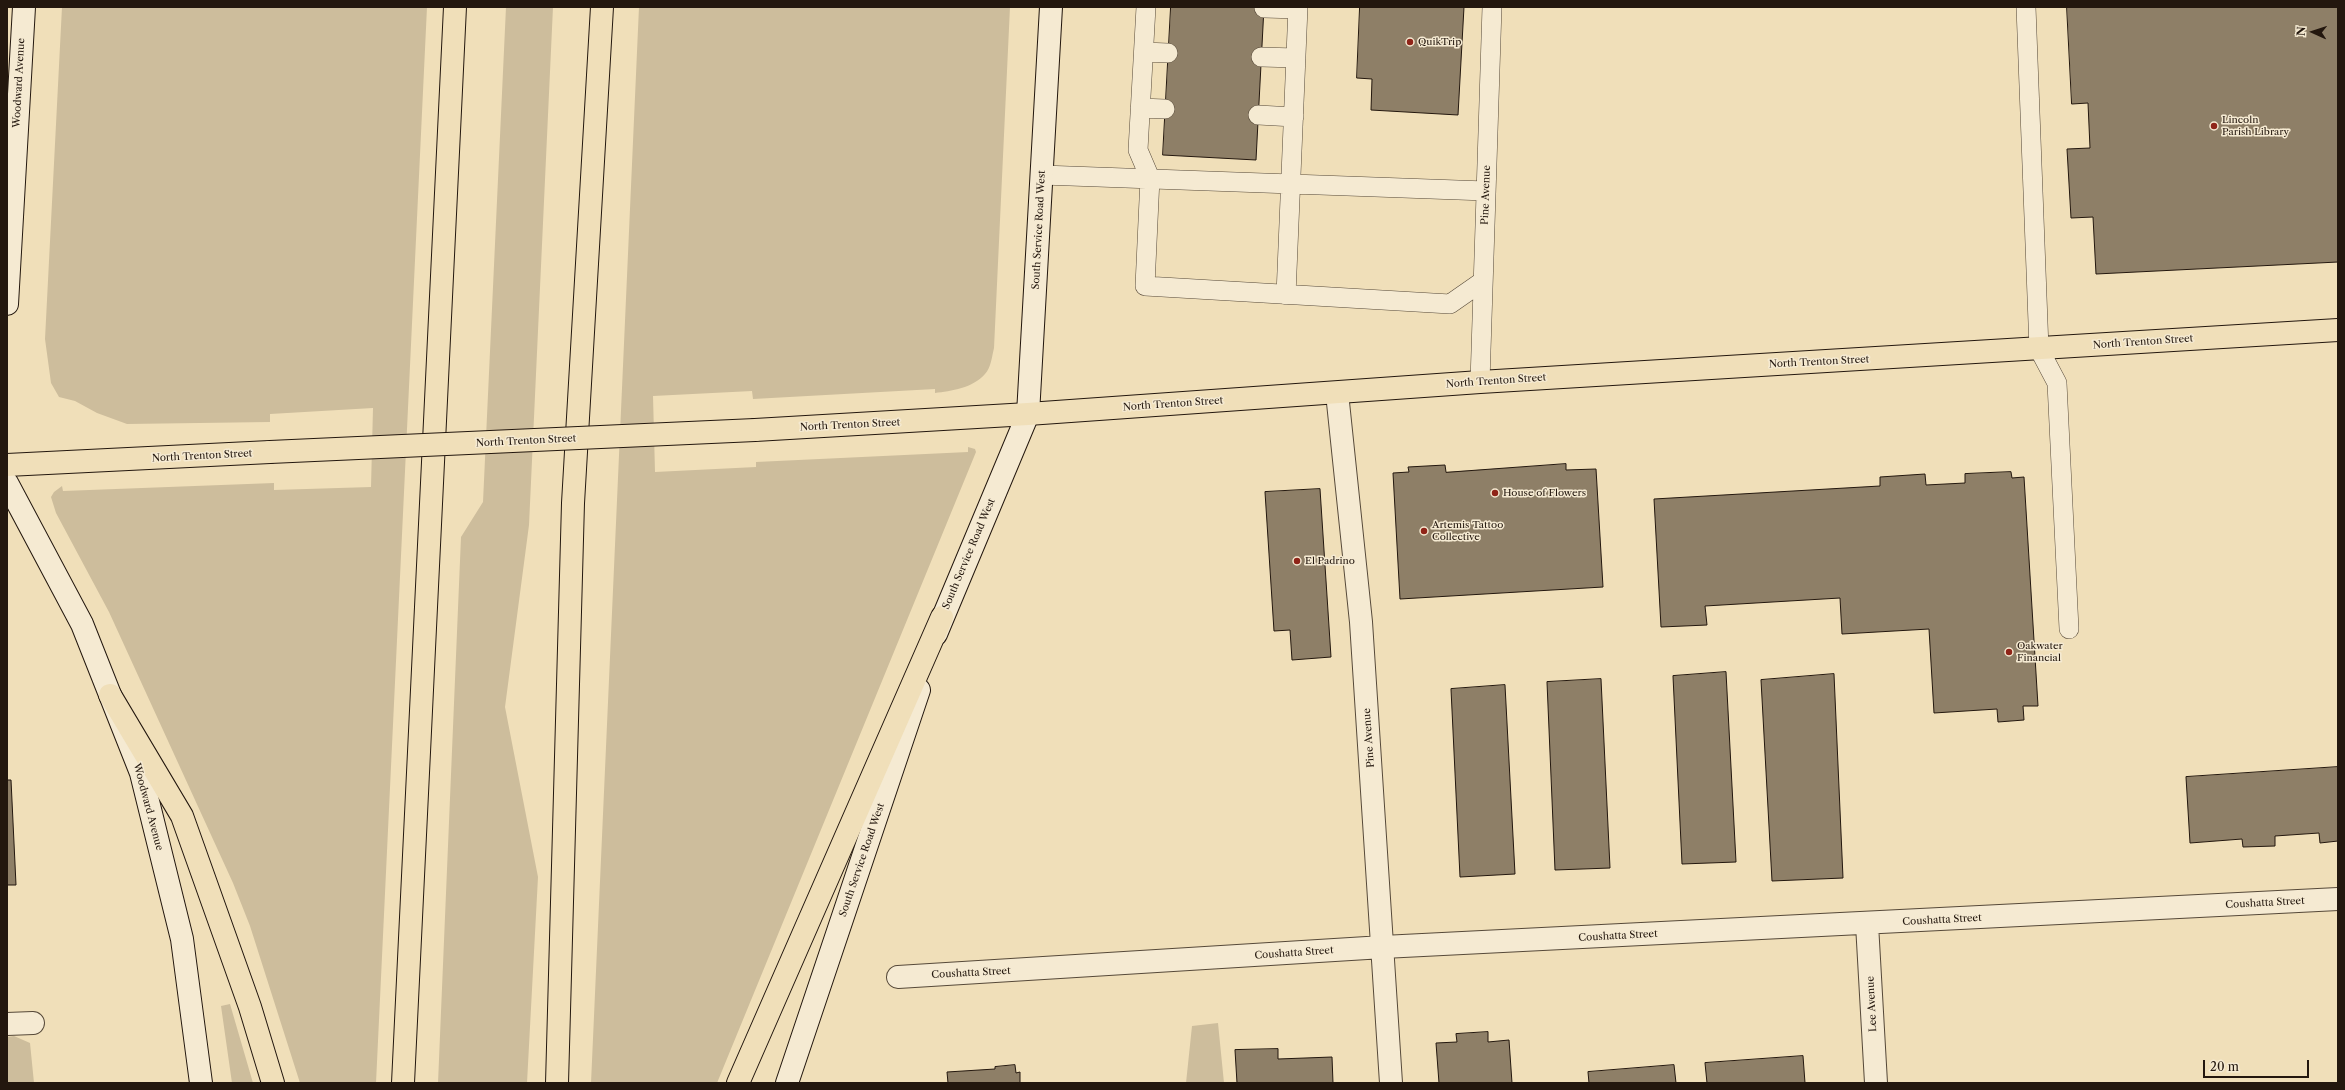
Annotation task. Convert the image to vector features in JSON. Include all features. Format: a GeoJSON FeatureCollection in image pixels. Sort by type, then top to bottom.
{"type":"FeatureCollection","features":[{"type":"Feature","properties":{"kind":"highway"},"geometry":{"type":"LineString","coordinates":[[403,1083],[455,7]]}},
{"type":"Feature","properties":{"kind":"highway"},"geometry":{"type":"LineString","coordinates":[[557,1083],[573,503],[602,7]]}},
{"type":"Feature","properties":{"kind":"highway","name":"North Trenton Street"},"geometry":{"type":"LineString","coordinates":[[7,465],[754,430],[1028,414],[1480,382],[2338,330]]}},
{"type":"Feature","properties":{"kind":"highway"},"geometry":{"type":"LineString","coordinates":[[738,1083],[942,617]]}},
{"type":"Feature","properties":{"kind":"highway"},"geometry":{"type":"LineString","coordinates":[[110,695],[182,816],[250,1007],[273,1083]]}},
{"type":"Feature","properties":{"kind":"street","name":"Woodward Avenue"},"geometry":{"type":"LineString","coordinates":[[7,304],[24,7]]}},
{"type":"Feature","properties":{"kind":"street","name":"South Service Road West"},"geometry":{"type":"LineString","coordinates":[[787,1083],[895,763],[942,617],[1028,414],[1051,7]]}},
{"type":"Feature","properties":{"kind":"street","name":"Pine Avenue"},"geometry":{"type":"LineString","coordinates":[[1337,393],[1361,622],[1391,1083]]}},
{"type":"Feature","properties":{"kind":"street","name":"Woodward Avenue"},"geometry":{"type":"LineString","coordinates":[[7,483],[82,624],[140,774],[182,938],[201,1083]]}},
{"type":"Feature","properties":{"kind":"street","name":"Coushatta Street"},"geometry":{"type":"LineString","coordinates":[[898,977],[1383,947],[1867,924],[2338,899]]}},
{"type":"Feature","properties":{"kind":"street","name":"Lee Avenue"},"geometry":{"type":"LineString","coordinates":[[1867,924],[1876,1083]]}},
{"type":"Feature","properties":{"kind":"street"},"geometry":{"type":"LineString","coordinates":[[7,1024],[32,1023]]}},
{"type":"Feature","properties":{"kind":"lane"},"geometry":{"type":"LineString","coordinates":[[1146,7],[1138,150],[1150,178],[1145,286],[1450,304],[1483,281]]}},
{"type":"Feature","properties":{"kind":"lane","name":"Pine Avenue"},"geometry":{"type":"LineString","coordinates":[[1480,382],[1492,7]]}},
{"type":"Feature","properties":{"kind":"lane"},"geometry":{"type":"LineString","coordinates":[[2026,7],[2039,349],[2057,383],[2069,629]]}},
{"type":"Feature","properties":{"kind":"lane"},"geometry":{"type":"LineString","coordinates":[[1264,8],[1298,8],[1292,184],[1286,295]]}},
{"type":"Feature","properties":{"kind":"lane"},"geometry":{"type":"LineString","coordinates":[[1144,52],[1168,53]]}},
{"type":"Feature","properties":{"kind":"lane"},"geometry":{"type":"LineString","coordinates":[[1261,57],[1296,58]]}},
{"type":"Feature","properties":{"kind":"lane"},"geometry":{"type":"LineString","coordinates":[[1140,108],[1165,109]]}},
{"type":"Feature","properties":{"kind":"lane"},"geometry":{"type":"LineString","coordinates":[[1258,115],[1294,117]]}},
{"type":"Feature","properties":{"kind":"lane"},"geometry":{"type":"LineString","coordinates":[[1042,175],[1486,191]]}},
{"type":"Feature","properties":{"kind":"shaded area"},"geometry":{"type":"Polygon","coordinates":[[[62,7],[427,7],[376,1083],[300,1083],[250,926],[233,883],[109,612],[56,513],[51,497],[54,492],[62,486],[63,491],[274,483],[274,490],[371,487],[373,408],[270,414],[270,422],[127,424],[97,413],[75,401],[59,397],[51,383],[45,339],[62,7]]]}},
{"type":"Feature","properties":{"kind":"shaded area"},"geometry":{"type":"Polygon","coordinates":[[[506,7],[553,7],[529,525],[505,707],[538,877],[527,1083],[438,1083],[461,537],[483,502],[506,7]]]}},
{"type":"Feature","properties":{"kind":"shaded area"},"geometry":{"type":"Polygon","coordinates":[[[639,7],[1010,7],[994,348],[990,365],[985,374],[980,379],[968,386],[955,390],[935,393],[935,389],[753,399],[752,391],[653,396],[655,472],[756,467],[756,462],[968,452],[968,447],[975,449],[976,452],[717,1083],[591,1083],[639,7]]]}},
{"type":"Feature","properties":{"kind":"shaded area"},"geometry":{"type":"Polygon","coordinates":[[[230,1004],[253,1083],[232,1083],[221,1006],[230,1004]]]}},
{"type":"Feature","properties":{"kind":"shaded area"},"geometry":{"type":"Polygon","coordinates":[[[1218,1023],[1224,1083],[1186,1083],[1192,1026],[1218,1023]]]}},
{"type":"Feature","properties":{"kind":"shaded area"},"geometry":{"type":"Polygon","coordinates":[[[14,1036],[30,1043],[34,1083],[7,1083],[7,1037],[14,1036]]]}},
{"type":"Feature","properties":{"kind":"building"},"geometry":{"type":"Polygon","coordinates":[[[1171,7],[1264,7],[1256,160],[1163,155],[1171,7]]]}},
{"type":"Feature","properties":{"kind":"building","name":"QuikTrip"},"geometry":{"type":"Polygon","coordinates":[[[1360,7],[1464,7],[1458,115],[1371,110],[1372,79],[1357,78],[1360,7]]]}},
{"type":"Feature","properties":{"kind":"building","name":"Lincoln Parish Library"},"geometry":{"type":"Polygon","coordinates":[[[2067,7],[2338,7],[2338,262],[2096,274],[2093,217],[2071,218],[2067,149],[2090,148],[2088,103],[2072,104],[2067,7]]]}},
{"type":"Feature","properties":{"kind":"building"},"geometry":{"type":"Polygon","coordinates":[[[1566,464],[1566,470],[1596,469],[1603,587],[1400,599],[1393,473],[1409,472],[1408,467],[1445,465],[1446,472],[1566,464]]]}},
{"type":"Feature","properties":{"kind":"building"},"geometry":{"type":"Polygon","coordinates":[[[2011,472],[2012,478],[2024,477],[2038,706],[2023,706],[2024,720],[1998,722],[1997,709],[1934,713],[1929,629],[1842,634],[1840,598],[1705,606],[1707,625],[1661,627],[1654,499],[1880,486],[1880,477],[1925,474],[1926,485],[1965,483],[1965,474],[2011,472]]]}},
{"type":"Feature","properties":{"kind":"building","name":"El Padrino"},"geometry":{"type":"Polygon","coordinates":[[[1320,489],[1331,657],[1292,660],[1290,630],[1274,631],[1265,492],[1320,489]]]}},
{"type":"Feature","properties":{"kind":"building"},"geometry":{"type":"Polygon","coordinates":[[[1726,672],[1736,862],[1682,864],[1673,676],[1726,672]]]}},
{"type":"Feature","properties":{"kind":"building"},"geometry":{"type":"Polygon","coordinates":[[[1834,674],[1843,878],[1772,881],[1761,680],[1834,674]]]}},
{"type":"Feature","properties":{"kind":"building"},"geometry":{"type":"Polygon","coordinates":[[[1601,679],[1610,868],[1555,870],[1547,682],[1601,679]]]}},
{"type":"Feature","properties":{"kind":"building"},"geometry":{"type":"Polygon","coordinates":[[[1505,685],[1515,874],[1460,877],[1451,689],[1505,685]]]}},
{"type":"Feature","properties":{"kind":"building"},"geometry":{"type":"Polygon","coordinates":[[[2338,767],[2338,841],[2320,843],[2319,833],[2275,836],[2275,846],[2243,847],[2242,839],[2190,843],[2186,777],[2338,767]]]}},
{"type":"Feature","properties":{"kind":"building"},"geometry":{"type":"Polygon","coordinates":[[[7,780],[11,780],[16,885],[7,885],[7,780]]]}},
{"type":"Feature","properties":{"kind":"building"},"geometry":{"type":"Polygon","coordinates":[[[1488,1032],[1488,1042],[1509,1040],[1512,1083],[1439,1083],[1436,1043],[1457,1042],[1456,1034],[1488,1032]]]}},
{"type":"Feature","properties":{"kind":"building"},"geometry":{"type":"Polygon","coordinates":[[[1278,1049],[1278,1059],[1332,1057],[1333,1083],[1237,1083],[1235,1050],[1278,1049]]]}},
{"type":"Feature","properties":{"kind":"building"},"geometry":{"type":"Polygon","coordinates":[[[1803,1056],[1805,1083],[1707,1083],[1705,1063],[1803,1056]]]}},
{"type":"Feature","properties":{"kind":"building"},"geometry":{"type":"Polygon","coordinates":[[[1015,1065],[1016,1073],[1020,1072],[1020,1083],[948,1083],[947,1072],[995,1069],[995,1067],[1015,1065]]]}},
{"type":"Feature","properties":{"kind":"building"},"geometry":{"type":"Polygon","coordinates":[[[1674,1065],[1676,1083],[1589,1083],[1588,1072],[1674,1065]]]}},
{"type":"Feature","properties":{"kind":"place","name":"QuikTrip"},"geometry":{"type":"Point","coordinates":[1410,42]}},
{"type":"Feature","properties":{"kind":"place","name":"Lincoln Parish Library"},"geometry":{"type":"Point","coordinates":[2214,126]}},
{"type":"Feature","properties":{"kind":"place","name":"House of Flowers"},"geometry":{"type":"Point","coordinates":[1495,493]}},
{"type":"Feature","properties":{"kind":"place","name":"Artemis Tattoo Collective"},"geometry":{"type":"Point","coordinates":[1424,531]}},
{"type":"Feature","properties":{"kind":"place","name":"El Padrino"},"geometry":{"type":"Point","coordinates":[1297,561]}},
{"type":"Feature","properties":{"kind":"place","name":"Oakwater Financial"},"geometry":{"type":"Point","coordinates":[2009,652]}}]}
